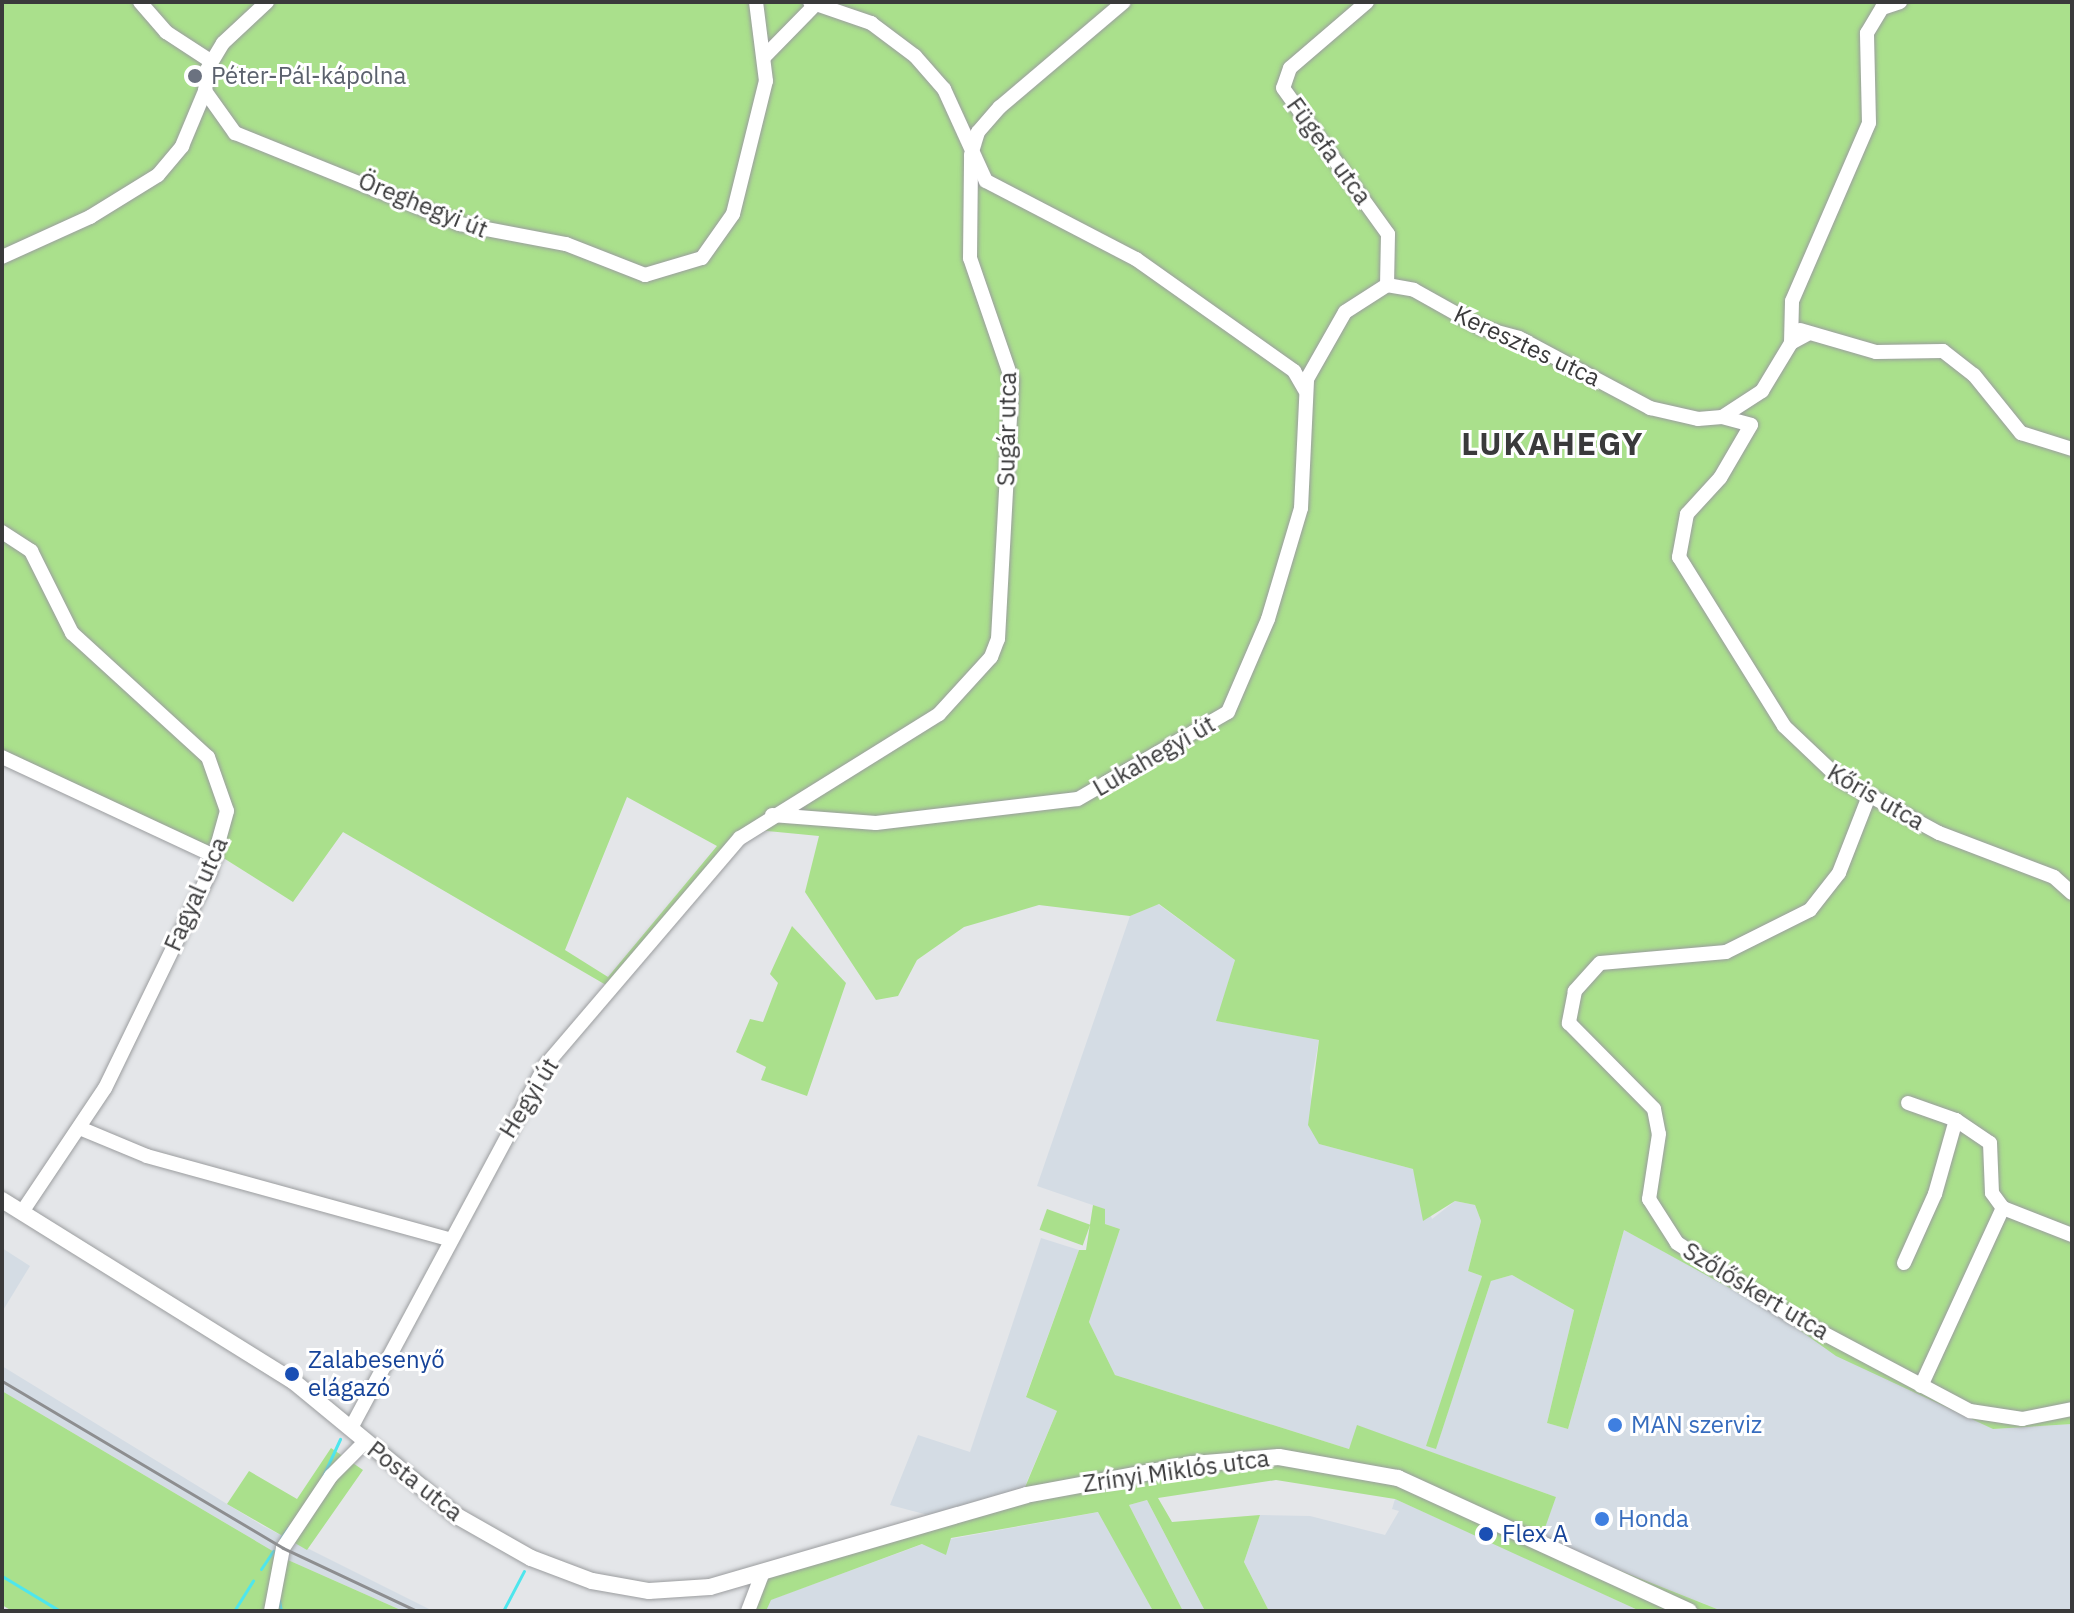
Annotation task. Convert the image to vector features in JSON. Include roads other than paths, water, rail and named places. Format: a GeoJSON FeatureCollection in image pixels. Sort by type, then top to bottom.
{"type":"FeatureCollection","features":[{"type":"Feature","properties":{"kind":"main road","name":"Posta utca"},"geometry":{"type":"LineString","coordinates":[[2,1200],[293,1381],[457,1516],[572,1575],[665,1592],[762,1574],[878,1535]]}},
{"type":"Feature","properties":{"kind":"main road","name":"Zrínyi Miklós utca"},"geometry":{"type":"LineString","coordinates":[[878,1535],[1120,1476],[1216,1461],[1309,1459],[1398,1478],[1689,1611]]}},
{"type":"Feature","properties":{"kind":"street"},"geometry":{"type":"LineString","coordinates":[[140,2],[166,32],[209,60]]}},
{"type":"Feature","properties":{"kind":"street"},"geometry":{"type":"LineString","coordinates":[[2,257],[90,217],[158,175],[182,146],[205,91],[209,60],[267,2]]}},
{"type":"Feature","properties":{"kind":"street","name":"Öreghegyi út"},"geometry":{"type":"LineString","coordinates":[[205,91],[220,117],[256,142],[474,229],[566,244],[645,275],[677,271],[721,240],[758,136],[764,57],[756,2]]}},
{"type":"Feature","properties":{"kind":"street","name":"Sugár utca"},"geometry":{"type":"LineString","coordinates":[[772,815],[939,714],[977,676],[998,639],[1012,380],[970,258],[971,155],[978,132],[1000,107],[1124,2]]}},
{"type":"Feature","properties":{"kind":"street","name":"Fügefa utca"},"geometry":{"type":"LineString","coordinates":[[1367,2],[1290,68],[1283,88],[1381,220],[1390,246],[1387,285]]}},
{"type":"Feature","properties":{"kind":"street"},"geometry":{"type":"LineString","coordinates":[[1751,425],[1762,391],[1791,343],[1795,293],[1869,123],[1867,33],[1882,8],[1900,2]]}},
{"type":"Feature","properties":{"kind":"street"},"geometry":{"type":"LineString","coordinates":[[764,57],[813,4],[871,23],[915,56],[944,89],[971,155],[986,181],[1136,259],[1294,371],[1305,390]]}},
{"type":"Feature","properties":{"kind":"street"},"geometry":{"type":"LineString","coordinates":[[1294,371],[1313,368],[1345,312],[1387,285]]}},
{"type":"Feature","properties":{"kind":"street","name":"Keresztes utca"},"geometry":{"type":"LineString","coordinates":[[1387,285],[1414,290],[1482,328],[1519,338],[1661,412],[1722,417],[1751,425]]}},
{"type":"Feature","properties":{"kind":"street"},"geometry":{"type":"LineString","coordinates":[[1792,326],[1807,334],[1876,352],[1943,351],[1974,375],[2021,433],[2072,449]]}},
{"type":"Feature","properties":{"kind":"street"},"geometry":{"type":"LineString","coordinates":[[1791,343],[1807,334]]}},
{"type":"Feature","properties":{"kind":"street","name":"Lukahegyi út"},"geometry":{"type":"LineString","coordinates":[[772,815],[876,823],[1078,799],[1228,712],[1268,619],[1301,508],[1305,390],[1313,368]]}},
{"type":"Feature","properties":{"kind":"street"},"geometry":{"type":"LineString","coordinates":[[1722,417],[1762,391]]}},
{"type":"Feature","properties":{"kind":"street","name":"Kőris utca"},"geometry":{"type":"LineString","coordinates":[[1751,425],[1720,478],[1687,514],[1679,557],[1784,726],[1812,759],[1869,796],[1939,833],[2054,877],[2072,893]]}},
{"type":"Feature","properties":{"kind":"street","name":"Fagyal utca"},"geometry":{"type":"LineString","coordinates":[[2,532],[31,551],[72,633],[208,757],[227,811],[216,857],[82,1129],[22,1212]]}},
{"type":"Feature","properties":{"kind":"street"},"geometry":{"type":"LineString","coordinates":[[2,757],[216,857]]}},
{"type":"Feature","properties":{"kind":"street","name":"Szőlőskert utca"},"geometry":{"type":"LineString","coordinates":[[1869,796],[1839,873],[1799,918],[1726,952],[1600,963],[1581,980],[1567,1015],[1584,1046],[1654,1109],[1659,1134],[1648,1189],[1666,1233],[1791,1316],[1921,1386],[1988,1416],[2039,1418],[2072,1409]]}},
{"type":"Feature","properties":{"kind":"street","name":"Hegyi út"},"geometry":{"type":"LineString","coordinates":[[351,1428],[448,1239],[545,1066],[722,857],[772,815]]}},
{"type":"Feature","properties":{"kind":"street"},"geometry":{"type":"LineString","coordinates":[[1908,1103],[1956,1120],[1990,1143],[1992,1193],[2003,1208],[2072,1235]]}},
{"type":"Feature","properties":{"kind":"street"},"geometry":{"type":"LineString","coordinates":[[1904,1263],[1935,1194],[1956,1120]]}},
{"type":"Feature","properties":{"kind":"street"},"geometry":{"type":"LineString","coordinates":[[82,1129],[147,1156],[448,1239]]}},
{"type":"Feature","properties":{"kind":"street"},"geometry":{"type":"LineString","coordinates":[[1921,1386],[2003,1208]]}},
{"type":"Feature","properties":{"kind":"street"},"geometry":{"type":"LineString","coordinates":[[271,1611],[283,1548],[331,1476],[365,1442]]}},
{"type":"Feature","properties":{"kind":"street"},"geometry":{"type":"LineString","coordinates":[[748,1611],[762,1574]]}},
{"type":"Feature","properties":{"kind":"waterway"},"geometry":{"type":"LineString","coordinates":[[323,1476],[340,1439]]}},
{"type":"Feature","properties":{"kind":"waterway"},"geometry":{"type":"LineString","coordinates":[[281,1538],[288,1528]]}},
{"type":"Feature","properties":{"kind":"waterway"},"geometry":{"type":"LineString","coordinates":[[261,1569],[273,1551]]}},
{"type":"Feature","properties":{"kind":"waterway"},"geometry":{"type":"LineString","coordinates":[[503,1611],[524,1571]]}},
{"type":"Feature","properties":{"kind":"waterway"},"geometry":{"type":"LineString","coordinates":[[2,1576],[60,1611]]}},
{"type":"Feature","properties":{"kind":"waterway"},"geometry":{"type":"LineString","coordinates":[[234,1611],[253,1580]]}},
{"type":"Feature","properties":{"kind":"waterway"},"geometry":{"type":"LineString","coordinates":[[279,1600],[281,1611]]}},
{"type":"Feature","properties":{"kind":"railway"},"geometry":{"type":"LineString","coordinates":[[2,1381],[283,1548],[417,1611]]}},
{"type":"Feature","properties":{"kind":"place","name":"Péter-Pál-kápolna"},"geometry":{"type":"Point","coordinates":[195,76]}},
{"type":"Feature","properties":{"kind":"place","name":"Zalabesenyő elágazó"},"geometry":{"type":"Point","coordinates":[292,1374]}},
{"type":"Feature","properties":{"kind":"place","name":"MAN szerviz"},"geometry":{"type":"Point","coordinates":[1615,1425]}},
{"type":"Feature","properties":{"kind":"place","name":"Honda"},"geometry":{"type":"Point","coordinates":[1602,1519]}},
{"type":"Feature","properties":{"kind":"place","name":"Flex A"},"geometry":{"type":"Point","coordinates":[1486,1534]}},
{"type":"Feature","properties":{"kind":"district","name":"LUKAHEGY"},"geometry":{"type":"Point","coordinates":[1553,443]}}]}
